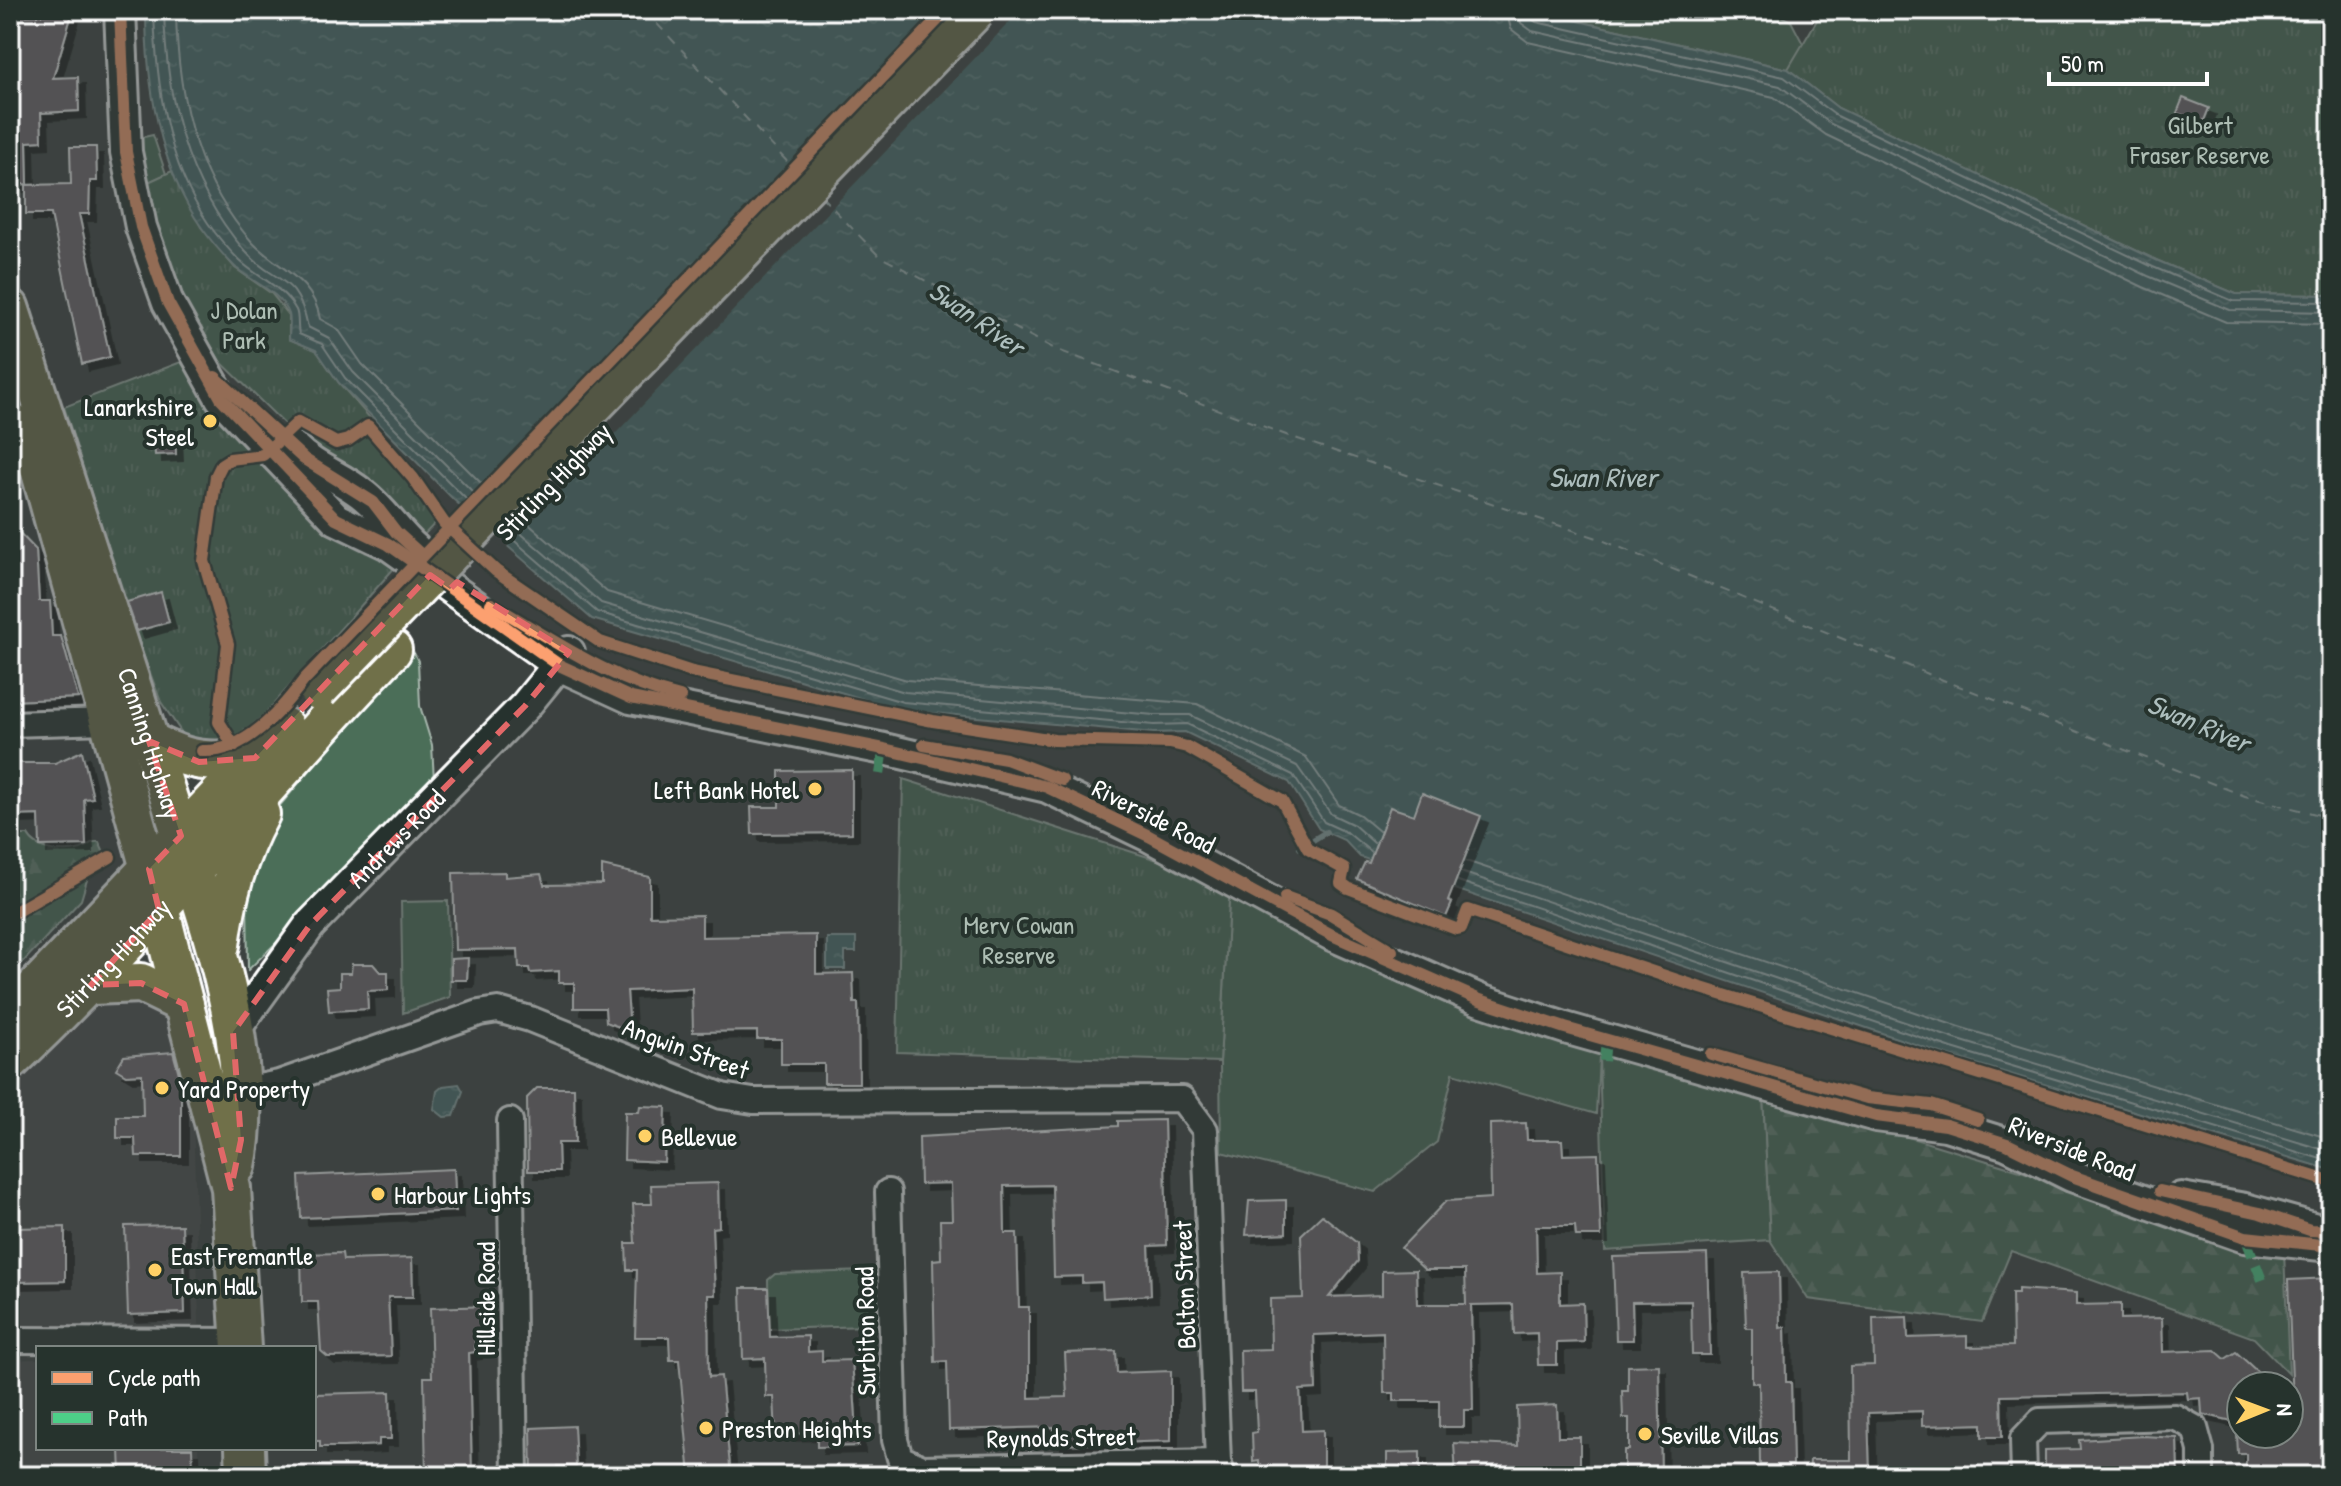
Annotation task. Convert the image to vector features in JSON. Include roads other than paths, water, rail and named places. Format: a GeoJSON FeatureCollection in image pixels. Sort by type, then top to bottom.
{"type":"FeatureCollection","features":[{"type":"Feature","properties":{"kind":"highway","name":"Stirling Highway"},"geometry":{"type":"LineString","coordinates":[[10,1015],[181,836],[265,766],[976,10]]}},
{"type":"Feature","properties":{"kind":"highway","name":"Stirling Highway"},"geometry":{"type":"LineString","coordinates":[[328,699],[1003,10]]}},
{"type":"Feature","properties":{"kind":"highway"},"geometry":{"type":"LineString","coordinates":[[149,741],[186,760],[265,766],[266,804],[243,845],[229,887],[218,955]]}},
{"type":"Feature","properties":{"kind":"highway","name":"Stirling Highway"},"geometry":{"type":"LineString","coordinates":[[10,1061],[91,985],[192,872],[265,766]]}},
{"type":"Feature","properties":{"kind":"highway","name":"Canning Highway"},"geometry":{"type":"LineString","coordinates":[[181,836],[218,955],[233,1032],[241,1140],[231,1188]]}},
{"type":"Feature","properties":{"kind":"highway","name":"Canning Highway"},"geometry":{"type":"LineString","coordinates":[[149,869],[231,1188],[241,1345]]}},
{"type":"Feature","properties":{"kind":"highway"},"geometry":{"type":"LineString","coordinates":[[91,985],[141,983],[184,1004]]}},
{"type":"Feature","properties":{"kind":"highway"},"geometry":{"type":"LineString","coordinates":[[245,1450],[246,1476]]}},
{"type":"Feature","properties":{"kind":"main road","name":"Canning Highway"},"geometry":{"type":"LineString","coordinates":[[10,307],[26,411],[149,869]]}},
{"type":"Feature","properties":{"kind":"main road","name":"Canning Highway"},"geometry":{"type":"LineString","coordinates":[[10,370],[149,741],[181,836]]}},
{"type":"Feature","properties":{"kind":"street","name":"Riverside Road"},"geometry":{"type":"LineString","coordinates":[[120,10],[126,152],[141,227],[168,303],[209,372],[304,459],[373,502],[396,532],[417,551],[564,659],[631,698],[884,749],[1047,787],[1162,843],[1332,935],[1480,1000],[1565,1028],[1876,1116],[1946,1125],[1971,1132],[2007,1144],[2072,1176],[2245,1237],[2331,1246]]}},
{"type":"Feature","properties":{"kind":"street","name":"Riverside Road"},"geometry":{"type":"LineString","coordinates":[[564,659],[669,694],[1006,759],[1051,774],[1289,899],[1331,914],[1399,956],[1538,1009],[1741,1061],[1867,1098],[1931,1105],[1988,1124],[2085,1169],[2183,1198],[2260,1213],[2310,1230],[2331,1231]]}},
{"type":"Feature","properties":{"kind":"street","name":"Andrews Road"},"geometry":{"type":"LineString","coordinates":[[233,1032],[310,925],[525,706],[564,659]]}},
{"type":"Feature","properties":{"kind":"street"},"geometry":{"type":"LineString","coordinates":[[10,724],[107,721]]}},
{"type":"Feature","properties":{"kind":"street","name":"Angwin Street"},"geometry":{"type":"LineString","coordinates":[[239,1091],[279,1083],[460,1018],[498,1010],[524,1017],[722,1096],[753,1101],[1182,1099]]}},
{"type":"Feature","properties":{"kind":"street","name":"Bolton Street"},"geometry":{"type":"LineString","coordinates":[[1182,1099],[1205,1130],[1221,1469]]}},
{"type":"Feature","properties":{"kind":"street","name":"Hillside Road"},"geometry":{"type":"LineString","coordinates":[[510,1121],[515,1476]]}},
{"type":"Feature","properties":{"kind":"street","name":"Surbiton Road"},"geometry":{"type":"LineString","coordinates":[[888,1192],[895,1440],[900,1458],[907,1464]]}},
{"type":"Feature","properties":{"kind":"street"},"geometry":{"type":"LineString","coordinates":[[10,1340],[241,1345]]}},
{"type":"Feature","properties":{"kind":"street"},"geometry":{"type":"LineString","coordinates":[[2024,1476],[2023,1439],[2040,1421],[2175,1417],[2195,1428],[2201,1450],[2201,1476]]}},
{"type":"Feature","properties":{"kind":"street","name":"Reynolds Street"},"geometry":{"type":"LineString","coordinates":[[907,1464],[922,1468],[1221,1469]]}},
{"type":"Feature","properties":{"kind":"water","name":"Swan River"},"geometry":{"type":"Polygon","coordinates":[[[146,10],[1530,10],[1788,69],[1838,108],[2156,260],[2236,294],[2331,295],[2331,1170],[1950,1056],[1360,857],[1344,840],[1319,829],[1289,782],[1185,732],[1154,733],[901,710],[592,619],[454,500],[339,383],[316,350],[289,339],[290,317],[285,306],[234,266],[206,233],[187,204],[165,152],[152,95],[146,10]]]}},
{"type":"Feature","properties":{"kind":"water"},"geometry":{"type":"Polygon","coordinates":[[[827,938],[856,938],[856,952],[845,952],[845,969],[827,969],[827,938]]]}},
{"type":"Feature","properties":{"kind":"water"},"geometry":{"type":"Polygon","coordinates":[[[459,1084],[463,1091],[454,1116],[444,1117],[434,1109],[437,1091],[443,1086],[459,1084]]]}},
{"type":"Feature","properties":{"kind":"waterway"},"geometry":{"type":"LineString","coordinates":[[1300,848],[1326,832]]}},
{"type":"Feature","properties":{"kind":"place","name":"Lanarkshire Steel"},"geometry":{"type":"Point","coordinates":[210,421]}},
{"type":"Feature","properties":{"kind":"place","name":"Left Bank Hotel"},"geometry":{"type":"Point","coordinates":[815,789]}},
{"type":"Feature","properties":{"kind":"place","name":"Yard Property"},"geometry":{"type":"Point","coordinates":[162,1088]}},
{"type":"Feature","properties":{"kind":"place","name":"Bellevue"},"geometry":{"type":"Point","coordinates":[645,1136]}},
{"type":"Feature","properties":{"kind":"place","name":"Harbour Lights"},"geometry":{"type":"Point","coordinates":[378,1194]}},
{"type":"Feature","properties":{"kind":"place","name":"East Fremantle Town Hall"},"geometry":{"type":"Point","coordinates":[155,1270]}},
{"type":"Feature","properties":{"kind":"place","name":"Preston Heights"},"geometry":{"type":"Point","coordinates":[706,1428]}},
{"type":"Feature","properties":{"kind":"place","name":"Seville Villas"},"geometry":{"type":"Point","coordinates":[1645,1434]}},
{"type":"Feature","properties":{"kind":"park label","name":"Gilbert Fraser Reserve"},"geometry":{"type":"Point","coordinates":[2200,139]}},
{"type":"Feature","properties":{"kind":"park label","name":"J Dolan Park"},"geometry":{"type":"Point","coordinates":[244,324]}},
{"type":"Feature","properties":{"kind":"park label","name":"Merv Cowan Reserve"},"geometry":{"type":"Point","coordinates":[1019,939]}}]}
